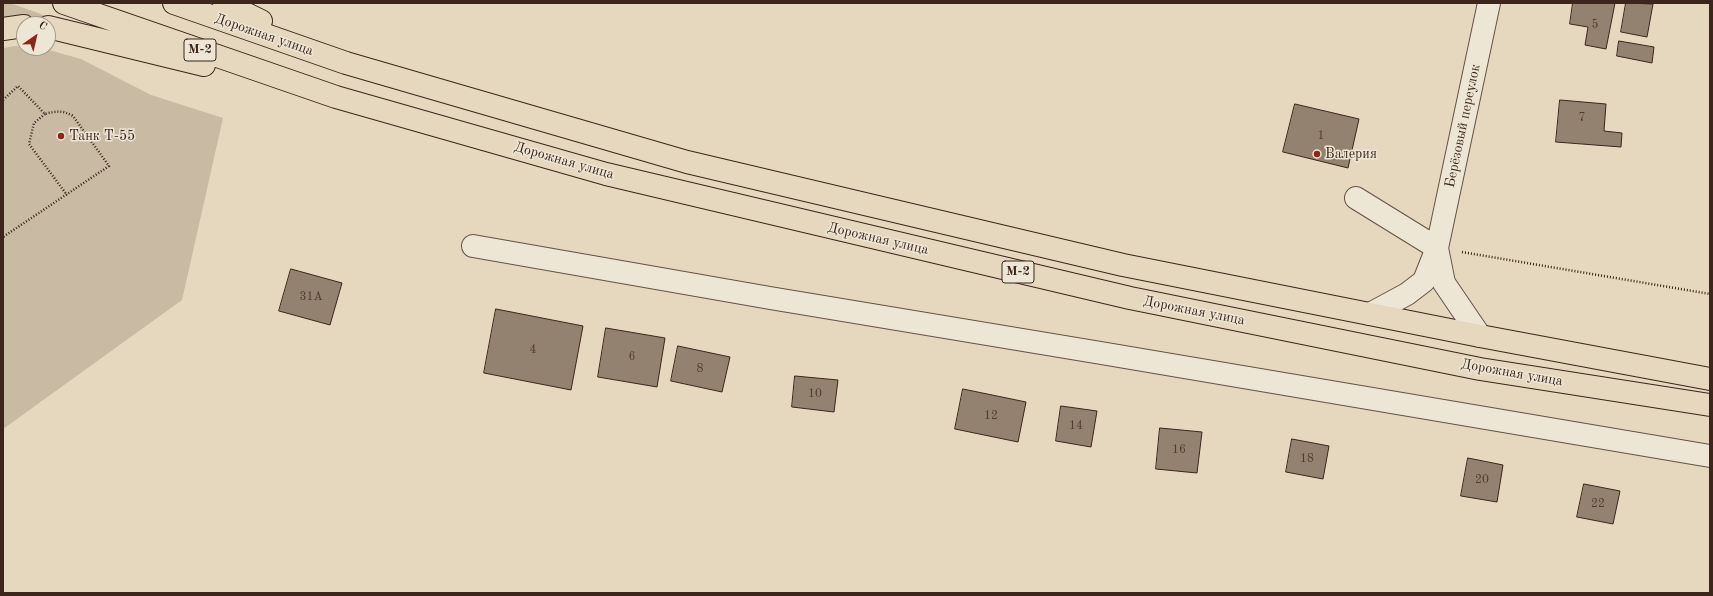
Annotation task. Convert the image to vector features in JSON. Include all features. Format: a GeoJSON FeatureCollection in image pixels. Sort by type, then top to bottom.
{"type":"FeatureCollection","features":[{"type":"Feature","properties":{"kind":"main road","name":"Дорожная улица"},"geometry":{"type":"LineString","coordinates":[[64,3],[336,97],[606,174],[1130,298],[1480,369],[1710,405]]}},
{"type":"Feature","properties":{"kind":"main road","name":"Дорожная улица"},"geometry":{"type":"LineString","coordinates":[[174,3],[346,64],[687,162],[1123,265],[1480,336],[1710,379]]}},
{"type":"Feature","properties":{"kind":"main road"},"geometry":{"type":"LineString","coordinates":[[224,3],[346,64]]}},
{"type":"Feature","properties":{"kind":"main road"},"geometry":{"type":"LineString","coordinates":[[3,29],[16,27]]}},
{"type":"Feature","properties":{"kind":"main road"},"geometry":{"type":"LineString","coordinates":[[56,29],[336,97]]}},
{"type":"Feature","properties":{"kind":"street","name":"Берёзовый переулок"},"geometry":{"type":"LineString","coordinates":[[1370,314],[1407,294],[1424,281],[1438,248],[1489,3]]}},
{"type":"Feature","properties":{"kind":"street"},"geometry":{"type":"LineString","coordinates":[[1356,198],[1438,248]]}},
{"type":"Feature","properties":{"kind":"street"},"geometry":{"type":"LineString","coordinates":[[473,246],[770,298],[1101,352],[1710,456]]}},
{"type":"Feature","properties":{"kind":"street","name":"Берёзовый переулок"},"geometry":{"type":"LineString","coordinates":[[1438,248],[1444,283],[1480,336]]}},
{"type":"Feature","properties":{"kind":"path"},"geometry":{"type":"LineString","coordinates":[[3,100],[18,86],[45,114]]}},
{"type":"Feature","properties":{"kind":"path"},"geometry":{"type":"LineString","coordinates":[[3,238],[67,195],[109,166],[73,116],[65,111],[56,111],[45,114],[34,123],[29,144],[67,195]]}},
{"type":"Feature","properties":{"kind":"path"},"geometry":{"type":"LineString","coordinates":[[1438,248],[1710,294]]}},
{"type":"Feature","properties":{"kind":"shaded area"},"geometry":{"type":"Polygon","coordinates":[[[3,3],[10,3],[46,16],[16,16],[16,18],[3,18],[3,3]]]}},
{"type":"Feature","properties":{"kind":"shaded area"},"geometry":{"type":"Polygon","coordinates":[[[16,46],[16,56],[56,56],[56,52],[81,59],[151,95],[223,118],[182,300],[3,429],[3,48],[16,46]]]}},
{"type":"Feature","properties":{"kind":"building"},"geometry":{"type":"Polygon","coordinates":[[[1573,3],[1615,3],[1606,49],[1585,45],[1588,27],[1570,24],[1573,3]]]}},
{"type":"Feature","properties":{"kind":"building"},"geometry":{"type":"Polygon","coordinates":[[[1626,3],[1653,4],[1647,37],[1621,32],[1626,3]]]}},
{"type":"Feature","properties":{"kind":"building"},"geometry":{"type":"Polygon","coordinates":[[[1619,41],[1654,47],[1652,63],[1617,56],[1619,41]]]}},
{"type":"Feature","properties":{"kind":"building"},"geometry":{"type":"Polygon","coordinates":[[[1560,100],[1606,104],[1604,131],[1622,133],[1621,147],[1556,142],[1560,100]]]}},
{"type":"Feature","properties":{"kind":"building"},"geometry":{"type":"Polygon","coordinates":[[[1295,104],[1359,119],[1348,168],[1283,152],[1295,104]]]}},
{"type":"Feature","properties":{"kind":"building"},"geometry":{"type":"Polygon","coordinates":[[[291,269],[342,283],[330,325],[279,311],[291,269]]]}},
{"type":"Feature","properties":{"kind":"building"},"geometry":{"type":"Polygon","coordinates":[[[496,309],[583,326],[571,390],[484,373],[496,309]]]}},
{"type":"Feature","properties":{"kind":"building"},"geometry":{"type":"Polygon","coordinates":[[[606,328],[665,338],[657,387],[598,377],[606,328]]]}},
{"type":"Feature","properties":{"kind":"building"},"geometry":{"type":"Polygon","coordinates":[[[678,346],[730,357],[722,392],[671,381],[678,346]]]}},
{"type":"Feature","properties":{"kind":"building"},"geometry":{"type":"Polygon","coordinates":[[[795,376],[838,380],[834,412],[792,407],[795,376]]]}},
{"type":"Feature","properties":{"kind":"building"},"geometry":{"type":"Polygon","coordinates":[[[963,389],[1026,402],[1018,442],[955,429],[963,389]]]}},
{"type":"Feature","properties":{"kind":"building"},"geometry":{"type":"Polygon","coordinates":[[[1061,406],[1097,411],[1091,447],[1056,441],[1061,406]]]}},
{"type":"Feature","properties":{"kind":"building"},"geometry":{"type":"Polygon","coordinates":[[[1160,428],[1202,432],[1197,473],[1156,469],[1160,428]]]}},
{"type":"Feature","properties":{"kind":"building"},"geometry":{"type":"Polygon","coordinates":[[[1292,439],[1329,446],[1323,479],[1286,472],[1292,439]]]}},
{"type":"Feature","properties":{"kind":"building"},"geometry":{"type":"Polygon","coordinates":[[[1468,458],[1503,465],[1497,502],[1461,496],[1468,458]]]}},
{"type":"Feature","properties":{"kind":"building"},"geometry":{"type":"Polygon","coordinates":[[[1584,484],[1620,491],[1613,524],[1577,517],[1584,484]]]}},
{"type":"Feature","properties":{"kind":"place","name":"Танк Т-55"},"geometry":{"type":"Point","coordinates":[61,136]}},
{"type":"Feature","properties":{"kind":"place","name":"Валерия"},"geometry":{"type":"Point","coordinates":[1317,154]}}]}
